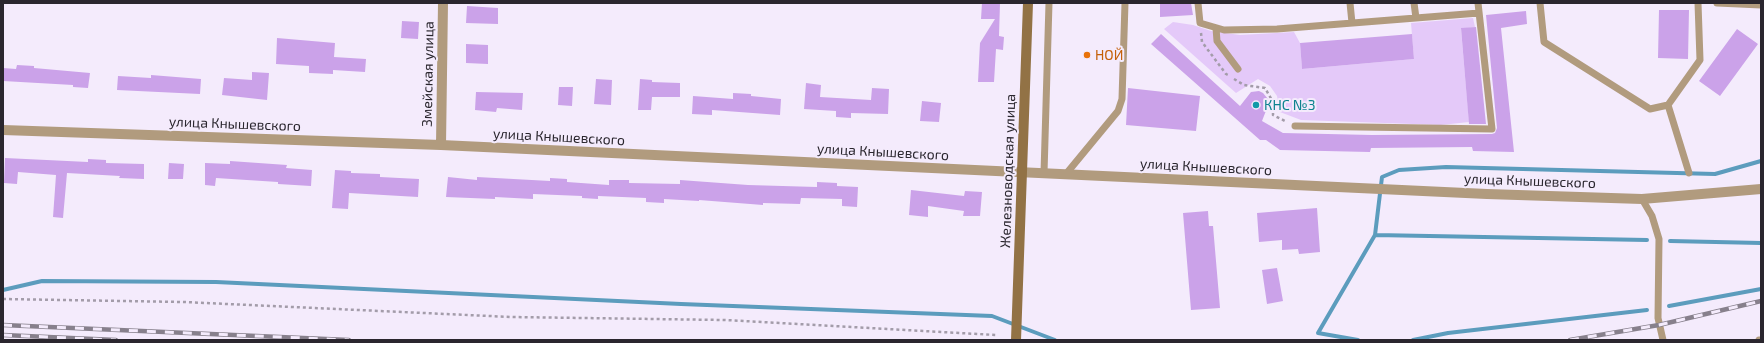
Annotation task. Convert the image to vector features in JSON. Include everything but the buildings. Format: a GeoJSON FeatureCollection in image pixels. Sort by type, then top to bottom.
{"type":"FeatureCollection","features":[{"type":"Feature","properties":{"kind":"main road","name":"Железноводская улица"},"geometry":{"type":"LineString","coordinates":[[1016,340],[1028,3]]}},
{"type":"Feature","properties":{"kind":"street","name":"Змейская улица"},"geometry":{"type":"LineString","coordinates":[[440,145],[443,3]]}},
{"type":"Feature","properties":{"kind":"street","name":"улица Кнышевского"},"geometry":{"type":"LineString","coordinates":[[3,130],[440,145],[1487,194],[1642,199],[1761,189]]}},
{"type":"Feature","properties":{"kind":"lane"},"geometry":{"type":"LineString","coordinates":[[1044,173],[1049,3]]}},
{"type":"Feature","properties":{"kind":"lane"},"geometry":{"type":"LineString","coordinates":[[1066,174],[1118,111],[1122,99],[1125,3]]}},
{"type":"Feature","properties":{"kind":"lane"},"geometry":{"type":"LineString","coordinates":[[1198,3],[1200,23],[1224,30],[1352,23],[1479,13]]}},
{"type":"Feature","properties":{"kind":"lane"},"geometry":{"type":"LineString","coordinates":[[1350,3],[1352,23]]}},
{"type":"Feature","properties":{"kind":"lane"},"geometry":{"type":"LineString","coordinates":[[1414,3],[1416,18]]}},
{"type":"Feature","properties":{"kind":"lane"},"geometry":{"type":"LineString","coordinates":[[1295,126],[1492,129],[1478,3]]}},
{"type":"Feature","properties":{"kind":"lane"},"geometry":{"type":"LineString","coordinates":[[1540,3],[1544,42],[1650,109],[1668,105],[1700,60],[1698,3]]}},
{"type":"Feature","properties":{"kind":"lane"},"geometry":{"type":"LineString","coordinates":[[1717,3],[1761,5]]}},
{"type":"Feature","properties":{"kind":"lane"},"geometry":{"type":"LineString","coordinates":[[1216,28],[1217,41],[1238,69]]}},
{"type":"Feature","properties":{"kind":"lane"},"geometry":{"type":"LineString","coordinates":[[1668,105],[1689,174]]}},
{"type":"Feature","properties":{"kind":"lane"},"geometry":{"type":"LineString","coordinates":[[1642,199],[1652,216],[1659,239],[1658,318],[1663,340]]}},
{"type":"Feature","properties":{"kind":"path"},"geometry":{"type":"LineString","coordinates":[[3,299],[184,302],[511,317],[725,320],[996,335]]}},
{"type":"Feature","properties":{"kind":"shaded area"},"geometry":{"type":"Polygon","coordinates":[[[1473,18],[1475,27],[1461,29],[1469,122],[1441,125],[1301,120],[1280,112],[1277,96],[1270,86],[1258,79],[1236,93],[1164,29],[1173,22],[1193,25],[1211,31],[1240,35],[1294,32],[1300,43],[1302,69],[1414,59],[1411,23],[1473,18]]]}},
{"type":"Feature","properties":{"kind":"waterway"},"geometry":{"type":"LineString","coordinates":[[1358,340],[1318,333],[1375,235],[1382,177],[1399,170],[1446,167],[1715,174],[1761,161]]}},
{"type":"Feature","properties":{"kind":"waterway"},"geometry":{"type":"LineString","coordinates":[[1375,235],[1647,240]]}},
{"type":"Feature","properties":{"kind":"waterway"},"geometry":{"type":"LineString","coordinates":[[1670,241],[1761,243]]}},
{"type":"Feature","properties":{"kind":"waterway"},"geometry":{"type":"LineString","coordinates":[[3,290],[42,281],[216,282],[681,304],[992,316],[1055,340]]}},
{"type":"Feature","properties":{"kind":"waterway"},"geometry":{"type":"LineString","coordinates":[[1669,306],[1761,289]]}},
{"type":"Feature","properties":{"kind":"waterway"},"geometry":{"type":"LineString","coordinates":[[1413,340],[1448,333],[1647,310]]}},
{"type":"Feature","properties":{"kind":"railway"},"geometry":{"type":"LineString","coordinates":[[1570,340],[1659,325],[1761,301]]}},
{"type":"Feature","properties":{"kind":"railway"},"geometry":{"type":"LineString","coordinates":[[3,325],[349,340]]}},
{"type":"Feature","properties":{"kind":"railway"},"geometry":{"type":"LineString","coordinates":[[3,335],[116,340]]}},
{"type":"Feature","properties":{"kind":"place","name":"НОЙ"},"geometry":{"type":"Point","coordinates":[1087,55]}},
{"type":"Feature","properties":{"kind":"place","name":"КНС №3"},"geometry":{"type":"Point","coordinates":[1256,105]}}]}
